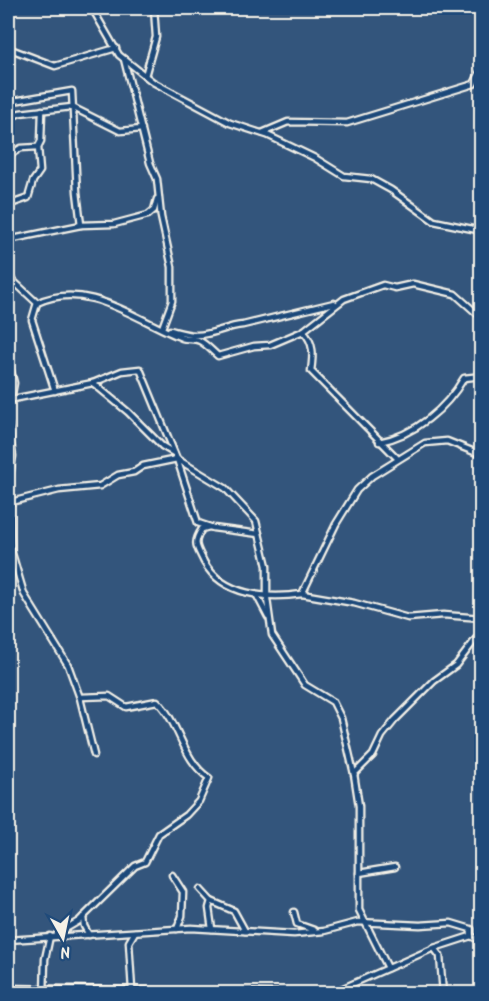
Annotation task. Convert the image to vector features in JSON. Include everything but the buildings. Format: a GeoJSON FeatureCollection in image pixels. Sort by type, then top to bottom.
{"type":"FeatureCollection","features":[{"type":"Feature","properties":{"kind":"street"},"geometry":{"type":"LineString","coordinates":[[92,8],[124,59],[145,76],[204,111],[315,158],[344,176],[371,179],[392,190],[434,221],[482,231]]}},
{"type":"Feature","properties":{"kind":"street"},"geometry":{"type":"LineString","coordinates":[[145,76],[156,37],[154,8]]}},
{"type":"Feature","properties":{"kind":"street"},"geometry":{"type":"LineString","coordinates":[[8,48],[55,66],[116,48]]}},
{"type":"Feature","properties":{"kind":"street"},"geometry":{"type":"LineString","coordinates":[[124,59],[150,163],[157,179],[158,197],[169,249],[172,301],[161,328]]}},
{"type":"Feature","properties":{"kind":"street"},"geometry":{"type":"LineString","coordinates":[[262,134],[288,122],[347,123],[474,84],[482,68]]}},
{"type":"Feature","properties":{"kind":"street"},"geometry":{"type":"LineString","coordinates":[[8,102],[69,90],[72,95],[81,225]]}},
{"type":"Feature","properties":{"kind":"street"},"geometry":{"type":"LineString","coordinates":[[8,119],[20,113],[72,107],[120,131],[142,129]]}},
{"type":"Feature","properties":{"kind":"street"},"geometry":{"type":"LineString","coordinates":[[8,205],[28,198],[33,181],[40,171],[38,147],[41,141],[42,110]]}},
{"type":"Feature","properties":{"kind":"street"},"geometry":{"type":"LineString","coordinates":[[8,156],[21,148],[38,147]]}},
{"type":"Feature","properties":{"kind":"street"},"geometry":{"type":"LineString","coordinates":[[8,240],[81,225],[114,224],[148,215],[154,210],[158,197]]}},
{"type":"Feature","properties":{"kind":"street"},"geometry":{"type":"LineString","coordinates":[[8,276],[37,303]]}},
{"type":"Feature","properties":{"kind":"street"},"geometry":{"type":"LineString","coordinates":[[161,328],[193,336],[228,326],[243,325],[340,302],[383,285],[395,288],[413,284],[455,294],[482,318]]}},
{"type":"Feature","properties":{"kind":"street"},"geometry":{"type":"LineString","coordinates":[[37,303],[58,297],[84,297],[117,307],[184,339],[201,341],[218,356],[254,346],[270,345],[303,331],[340,302]]}},
{"type":"Feature","properties":{"kind":"street"},"geometry":{"type":"LineString","coordinates":[[37,303],[32,320],[55,391]]}},
{"type":"Feature","properties":{"kind":"street"},"geometry":{"type":"LineString","coordinates":[[303,331],[309,337],[315,356],[311,371],[339,396],[379,442],[398,459]]}},
{"type":"Feature","properties":{"kind":"street"},"geometry":{"type":"LineString","coordinates":[[8,359],[14,383],[9,400],[93,383],[122,371],[140,369],[185,476],[198,523],[209,527],[259,534]]}},
{"type":"Feature","properties":{"kind":"street"},"geometry":{"type":"LineString","coordinates":[[379,442],[398,438],[410,432],[458,392],[464,378],[482,376]]}},
{"type":"Feature","properties":{"kind":"street"},"geometry":{"type":"LineString","coordinates":[[93,383],[128,412],[162,446],[225,488],[256,521],[267,566],[267,598],[272,635],[305,685],[333,702],[344,729],[359,807],[359,910],[388,968]]}},
{"type":"Feature","properties":{"kind":"street"},"geometry":{"type":"LineString","coordinates":[[8,424],[13,456],[9,482],[11,550],[24,594],[68,665],[80,697],[94,755]]}},
{"type":"Feature","properties":{"kind":"street"},"geometry":{"type":"LineString","coordinates":[[303,594],[324,545],[357,490],[398,459],[425,443],[447,441],[482,455]]}},
{"type":"Feature","properties":{"kind":"street"},"geometry":{"type":"LineString","coordinates":[[11,502],[59,490],[100,486],[118,475],[134,472],[143,466],[176,456]]}},
{"type":"Feature","properties":{"kind":"street"},"geometry":{"type":"LineString","coordinates":[[209,527],[202,529],[195,540],[196,549],[207,569],[226,586],[267,598],[303,594],[354,603],[408,618],[443,615],[482,618]]}},
{"type":"Feature","properties":{"kind":"street"},"geometry":{"type":"LineString","coordinates":[[256,595],[261,598],[269,620]]}},
{"type":"Feature","properties":{"kind":"street"},"geometry":{"type":"LineString","coordinates":[[354,774],[373,755],[382,736],[395,720],[434,681],[456,665],[482,631]]}},
{"type":"Feature","properties":{"kind":"street"},"geometry":{"type":"LineString","coordinates":[[44,991],[45,958],[52,936],[83,917],[135,866],[145,862],[159,834],[186,815],[199,801],[209,778],[201,773],[188,754],[182,737],[172,725],[166,710],[157,701],[126,707],[109,696],[80,697]]}},
{"type":"Feature","properties":{"kind":"street"},"geometry":{"type":"LineString","coordinates":[[359,873],[395,867]]}},
{"type":"Feature","properties":{"kind":"street"},"geometry":{"type":"LineString","coordinates":[[172,874],[183,892],[182,916],[177,929]]}},
{"type":"Feature","properties":{"kind":"street"},"geometry":{"type":"LineString","coordinates":[[201,889],[211,901],[234,911],[245,931]]}},
{"type":"Feature","properties":{"kind":"street"},"geometry":{"type":"LineString","coordinates":[[211,901],[208,908],[212,929]]}},
{"type":"Feature","properties":{"kind":"street"},"geometry":{"type":"LineString","coordinates":[[294,912],[297,924],[316,931]]}},
{"type":"Feature","properties":{"kind":"street"},"geometry":{"type":"LineString","coordinates":[[83,917],[88,935]]}},
{"type":"Feature","properties":{"kind":"street"},"geometry":{"type":"LineString","coordinates":[[8,940],[177,929],[294,934],[348,923],[365,922],[420,925],[451,923],[471,929],[471,936]]}},
{"type":"Feature","properties":{"kind":"street"},"geometry":{"type":"LineString","coordinates":[[129,991],[129,942],[135,932]]}},
{"type":"Feature","properties":{"kind":"street"},"geometry":{"type":"LineString","coordinates":[[122,933],[129,942]]}},
{"type":"Feature","properties":{"kind":"street"},"geometry":{"type":"LineString","coordinates":[[477,939],[482,934]]}},
{"type":"Feature","properties":{"kind":"street"},"geometry":{"type":"LineString","coordinates":[[8,988],[44,991],[334,993],[434,948],[471,936],[477,939],[482,946]]}},
{"type":"Feature","properties":{"kind":"street"},"geometry":{"type":"LineString","coordinates":[[434,948],[440,956],[443,993]]}}]}
